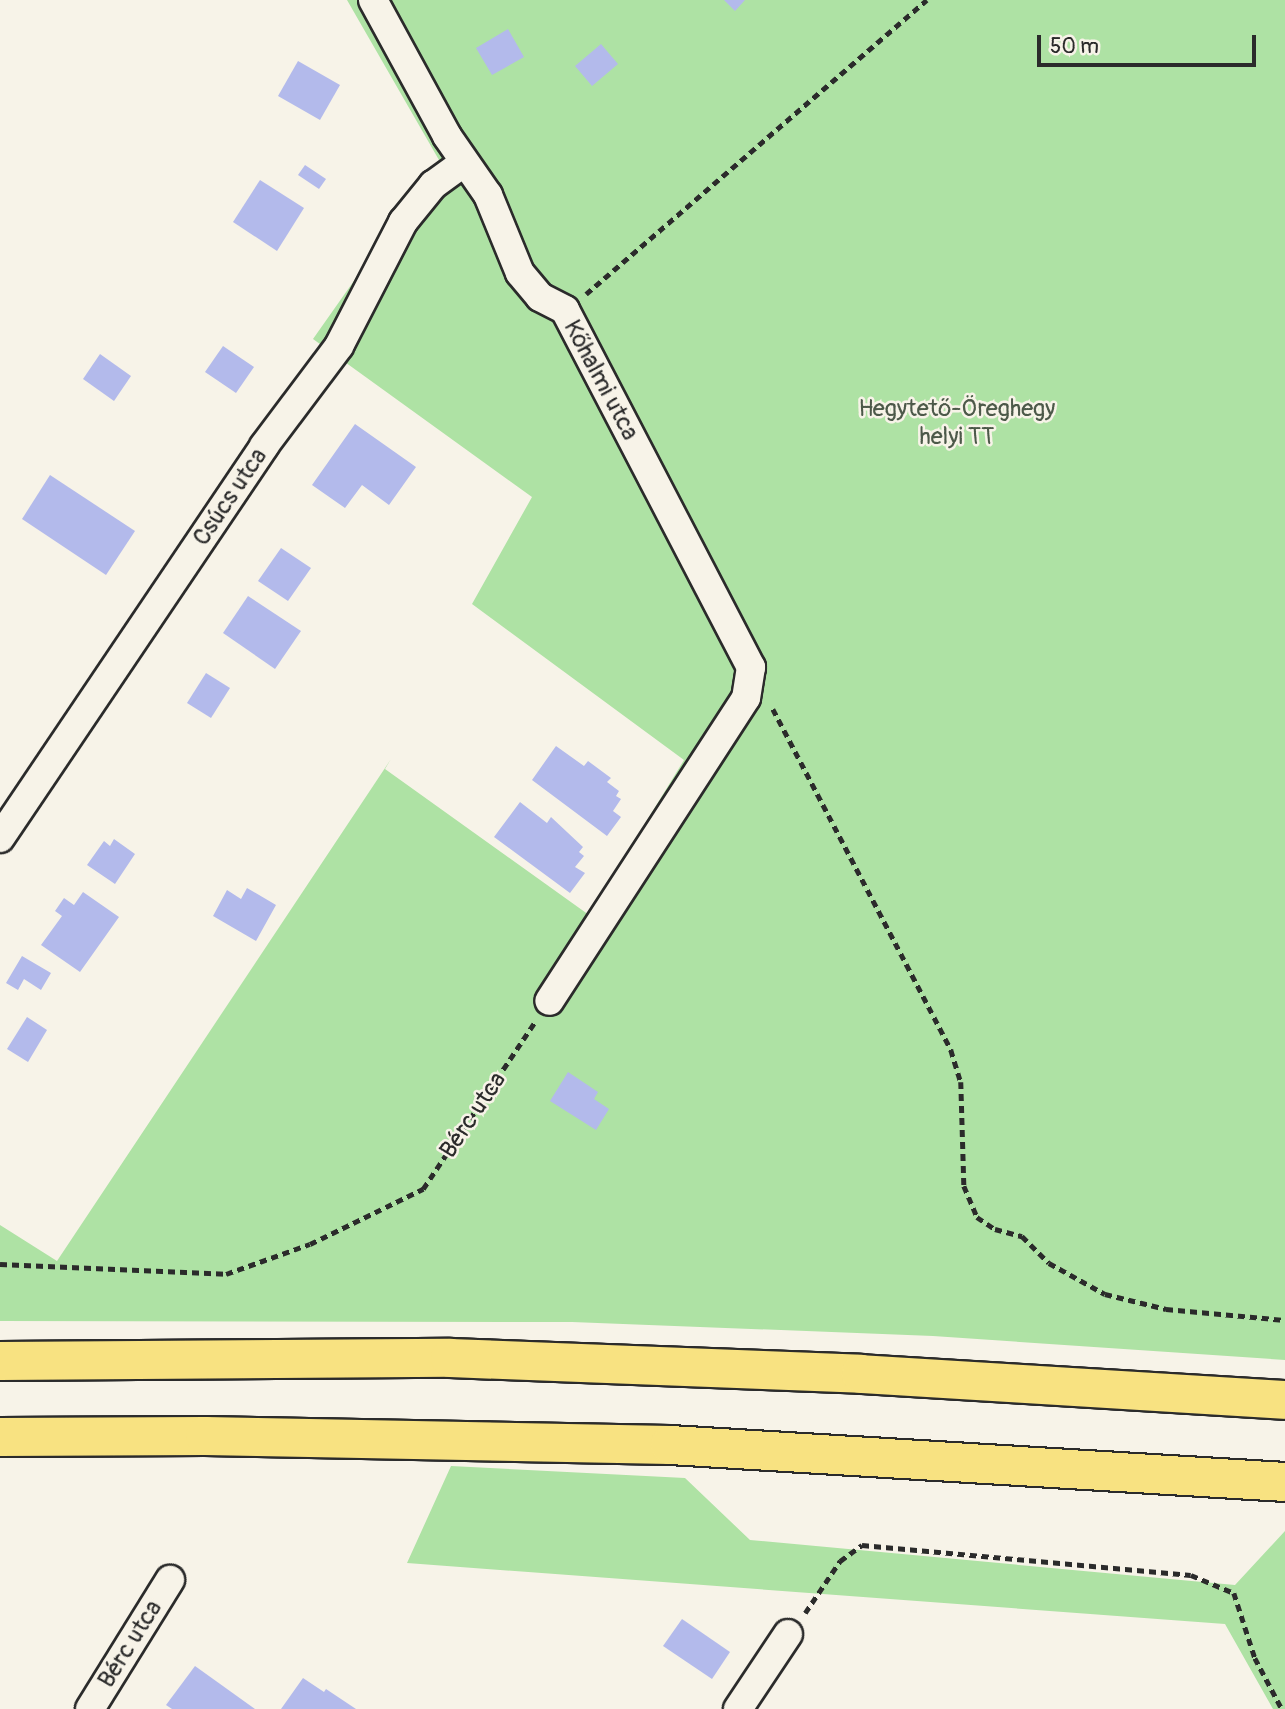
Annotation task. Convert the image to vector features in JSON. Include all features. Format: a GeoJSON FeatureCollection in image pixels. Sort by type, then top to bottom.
{"type":"FeatureCollection","features":[{"type":"Feature","properties":{"kind":"highway"},"geometry":{"type":"LineString","coordinates":[[0,1361],[450,1358],[861,1374],[1285,1400]]}},
{"type":"Feature","properties":{"kind":"highway"},"geometry":{"type":"LineString","coordinates":[[0,1437],[205,1436],[670,1445],[1285,1482]]}},
{"type":"Feature","properties":{"kind":"street","name":"Kőhalmi utca"},"geometry":{"type":"LineString","coordinates":[[373,0],[463,163],[488,195],[520,273],[540,297],[565,310],[751,667]]}},
{"type":"Feature","properties":{"kind":"street","name":"Csúcs utca"},"geometry":{"type":"LineString","coordinates":[[0,838],[264,446],[339,346],[403,222],[433,185],[463,163]]}},
{"type":"Feature","properties":{"kind":"street"},"geometry":{"type":"LineString","coordinates":[[549,1001],[746,698],[751,667]]}},
{"type":"Feature","properties":{"kind":"street","name":"Bérc utca"},"geometry":{"type":"LineString","coordinates":[[90,1709],[170,1580]]}},
{"type":"Feature","properties":{"kind":"street"},"geometry":{"type":"LineString","coordinates":[[737,1709],[788,1634]]}},
{"type":"Feature","properties":{"kind":"path"},"geometry":{"type":"LineString","coordinates":[[565,310],[610,277],[927,0]]}},
{"type":"Feature","properties":{"kind":"path"},"geometry":{"type":"LineString","coordinates":[[751,667],[951,1050],[961,1082],[964,1186],[977,1217],[995,1229],[1022,1236],[1049,1263],[1105,1294],[1166,1309],[1285,1320]]}},
{"type":"Feature","properties":{"kind":"path","name":"Bérc utca"},"geometry":{"type":"LineString","coordinates":[[0,1264],[226,1274],[335,1232],[423,1189],[549,1001]]}},
{"type":"Feature","properties":{"kind":"path"},"geometry":{"type":"LineString","coordinates":[[788,1634],[841,1561],[862,1545],[888,1544],[1191,1575],[1234,1593],[1255,1658],[1282,1709]]}},
{"type":"Feature","properties":{"kind":"green space","name":"Hegytető-Öreghegy helyi TT"},"geometry":{"type":"Polygon","coordinates":[[[347,0],[1285,0],[1285,1360],[933,1336],[572,1322],[0,1321],[0,1225],[57,1261],[391,759],[385,769],[589,915],[684,760],[472,604],[532,497],[313,339],[439,160],[347,0]]]}},
{"type":"Feature","properties":{"kind":"green space"},"geometry":{"type":"Polygon","coordinates":[[[451,1466],[685,1478],[750,1540],[1235,1585],[1285,1531],[1285,1709],[1273,1709],[1225,1624],[407,1563],[451,1466]]]}},
{"type":"Feature","properties":{"kind":"building"},"geometry":{"type":"Polygon","coordinates":[[[724,0],[745,0],[735,11],[724,0]]]}},
{"type":"Feature","properties":{"kind":"building"},"geometry":{"type":"Polygon","coordinates":[[[508,29],[524,57],[492,75],[476,48],[508,29]]]}},
{"type":"Feature","properties":{"kind":"building"},"geometry":{"type":"Polygon","coordinates":[[[601,44],[618,64],[592,86],[575,66],[601,44]]]}},
{"type":"Feature","properties":{"kind":"building"},"geometry":{"type":"Polygon","coordinates":[[[298,61],[340,85],[320,120],[278,96],[298,61]]]}},
{"type":"Feature","properties":{"kind":"building"},"geometry":{"type":"Polygon","coordinates":[[[305,165],[326,179],[319,189],[298,175],[305,165]]]}},
{"type":"Feature","properties":{"kind":"building"},"geometry":{"type":"Polygon","coordinates":[[[260,180],[304,208],[277,251],[233,222],[260,180]]]}},
{"type":"Feature","properties":{"kind":"building"},"geometry":{"type":"Polygon","coordinates":[[[223,346],[254,367],[236,393],[205,372],[223,346]]]}},
{"type":"Feature","properties":{"kind":"building"},"geometry":{"type":"Polygon","coordinates":[[[100,354],[131,376],[114,401],[83,379],[100,354]]]}},
{"type":"Feature","properties":{"kind":"building"},"geometry":{"type":"Polygon","coordinates":[[[355,424],[416,467],[389,505],[362,485],[345,508],[312,485],[355,424]]]}},
{"type":"Feature","properties":{"kind":"building"},"geometry":{"type":"Polygon","coordinates":[[[50,475],[135,531],[106,575],[22,519],[50,475]]]}},
{"type":"Feature","properties":{"kind":"building"},"geometry":{"type":"Polygon","coordinates":[[[281,548],[311,568],[288,601],[258,581],[281,548]]]}},
{"type":"Feature","properties":{"kind":"building"},"geometry":{"type":"Polygon","coordinates":[[[248,596],[301,631],[275,669],[223,633],[248,596]]]}},
{"type":"Feature","properties":{"kind":"building"},"geometry":{"type":"Polygon","coordinates":[[[206,673],[230,688],[211,718],[187,703],[206,673]]]}},
{"type":"Feature","properties":{"kind":"building"},"geometry":{"type":"Polygon","coordinates":[[[556,746],[584,766],[588,761],[611,778],[607,782],[619,791],[616,796],[621,799],[613,811],[621,817],[607,836],[532,780],[556,746]]]}},
{"type":"Feature","properties":{"kind":"building"},"geometry":{"type":"Polygon","coordinates":[[[520,802],[547,823],[551,817],[583,847],[579,852],[584,856],[575,867],[585,873],[570,893],[494,837],[520,802]]]}},
{"type":"Feature","properties":{"kind":"building"},"geometry":{"type":"Polygon","coordinates":[[[114,839],[135,854],[115,884],[87,865],[104,841],[110,846],[114,839]]]}},
{"type":"Feature","properties":{"kind":"building"},"geometry":{"type":"Polygon","coordinates":[[[247,888],[276,905],[256,941],[213,916],[227,890],[241,899],[247,888]]]}},
{"type":"Feature","properties":{"kind":"building"},"geometry":{"type":"Polygon","coordinates":[[[83,892],[119,917],[80,972],[41,945],[62,916],[55,911],[64,898],[74,905],[83,892]]]}},
{"type":"Feature","properties":{"kind":"building"},"geometry":{"type":"Polygon","coordinates":[[[22,956],[51,973],[41,990],[24,979],[18,990],[6,983],[22,956]]]}},
{"type":"Feature","properties":{"kind":"building"},"geometry":{"type":"Polygon","coordinates":[[[27,1017],[47,1030],[28,1062],[7,1049],[27,1017]]]}},
{"type":"Feature","properties":{"kind":"building"},"geometry":{"type":"Polygon","coordinates":[[[568,1072],[598,1092],[594,1099],[609,1109],[596,1130],[550,1101],[568,1072]]]}},
{"type":"Feature","properties":{"kind":"building"},"geometry":{"type":"Polygon","coordinates":[[[682,1619],[730,1652],[712,1679],[663,1646],[682,1619]]]}},
{"type":"Feature","properties":{"kind":"building"},"geometry":{"type":"Polygon","coordinates":[[[195,1666],[255,1709],[172,1709],[166,1705],[195,1666]]]}},
{"type":"Feature","properties":{"kind":"building"},"geometry":{"type":"Polygon","coordinates":[[[303,1678],[324,1692],[326,1689],[356,1709],[281,1709],[303,1678]]]}}]}
